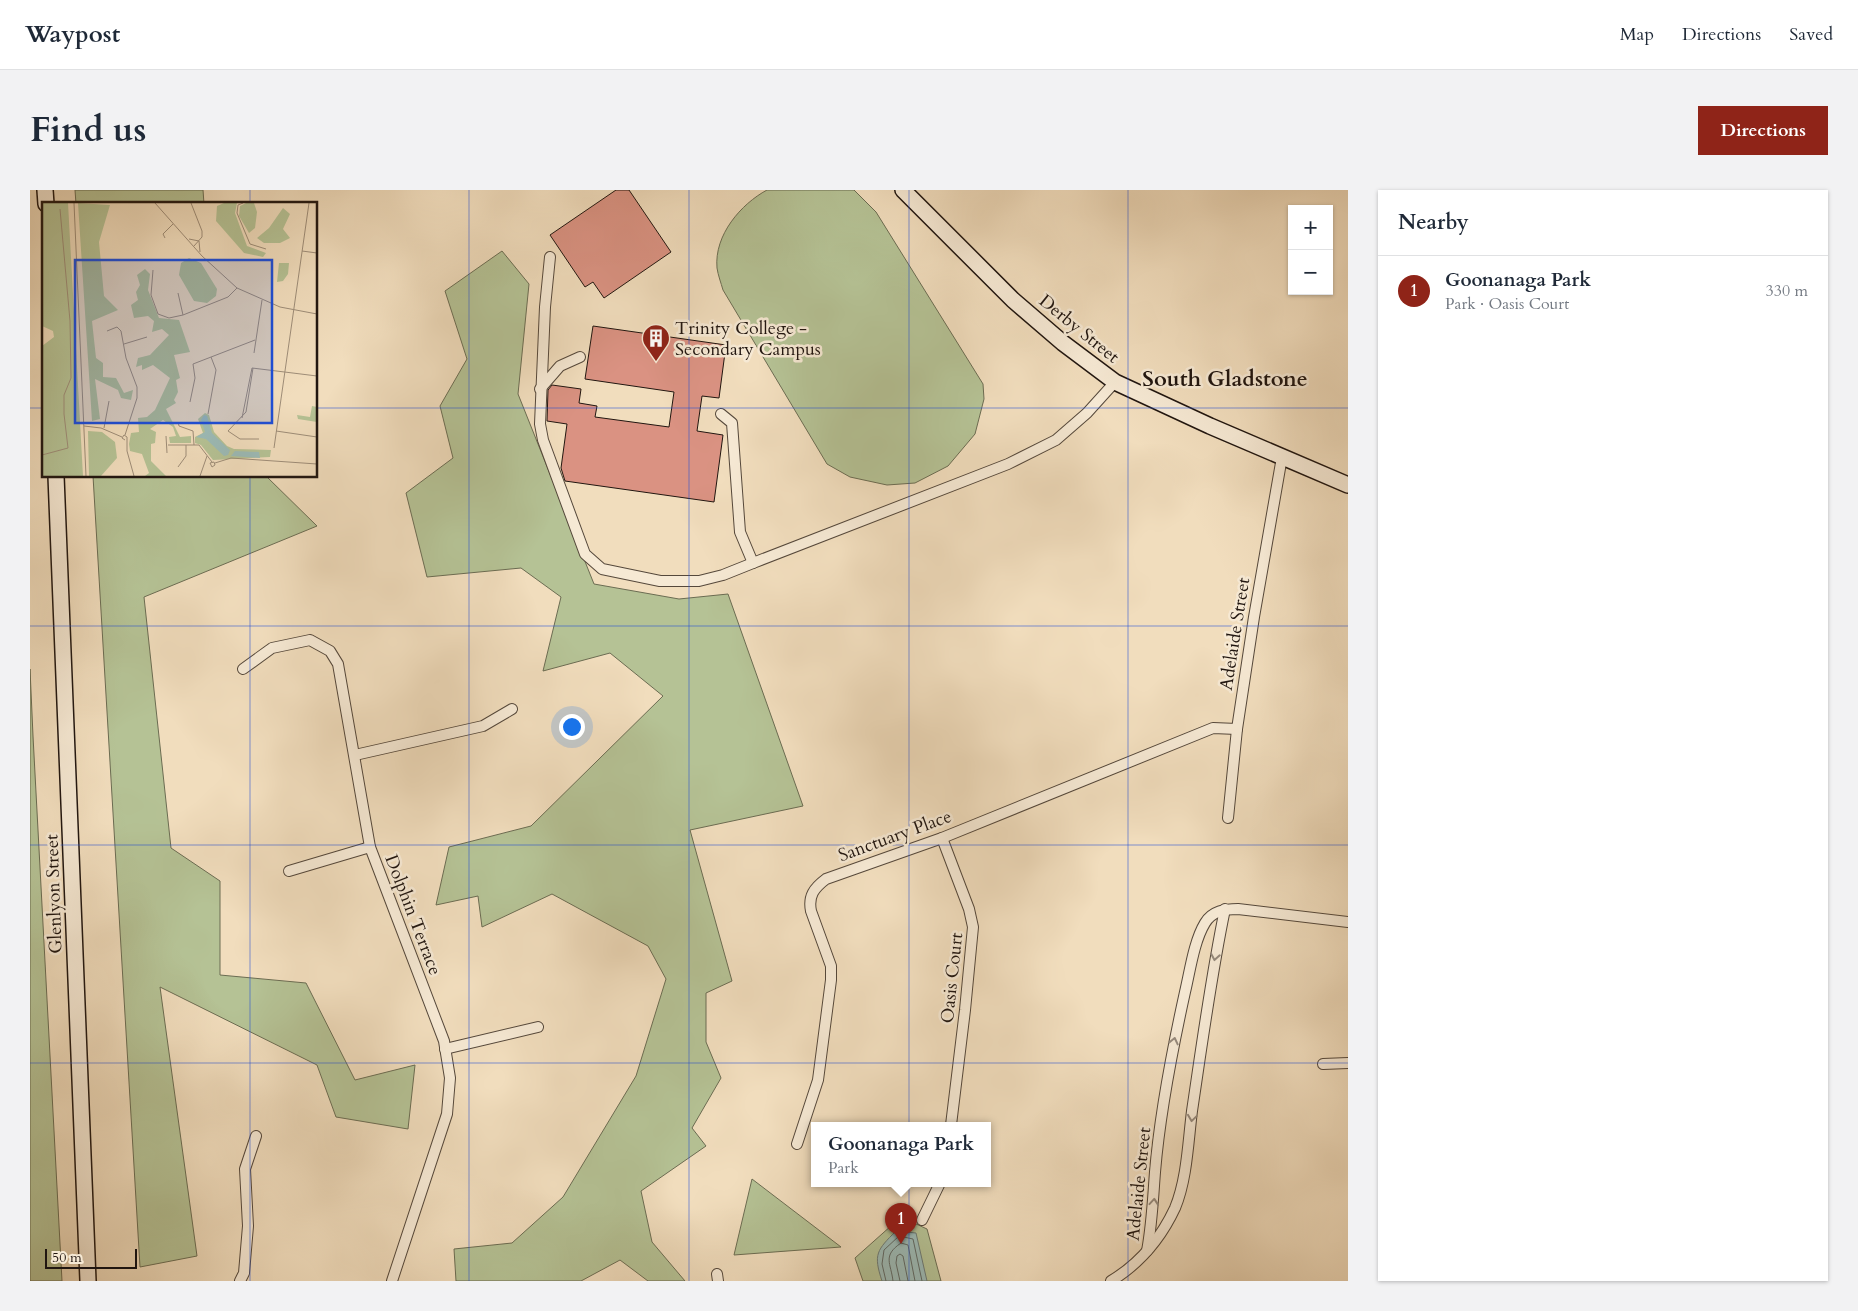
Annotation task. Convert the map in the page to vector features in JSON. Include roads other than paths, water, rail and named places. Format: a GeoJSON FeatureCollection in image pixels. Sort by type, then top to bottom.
{"type":"FeatureCollection","features":[{"type":"Feature","properties":{"kind":"main road","name":"Derby Street"},"geometry":{"type":"LineString","coordinates":[[904,190],[1013,300],[1115,382],[1348,485]]}},
{"type":"Feature","properties":{"kind":"main road","name":"Glenlyon Street"},"geometry":{"type":"LineString","coordinates":[[56,478],[88,1281]]}},
{"type":"Feature","properties":{"kind":"street"},"geometry":{"type":"LineString","coordinates":[[550,258],[540,389],[540,424],[585,554],[602,570],[660,582],[698,581],[754,563],[1008,464],[1056,440],[1087,413],[1115,382]]}},
{"type":"Feature","properties":{"kind":"street"},"geometry":{"type":"LineString","coordinates":[[540,389],[560,366],[580,357]]}},
{"type":"Feature","properties":{"kind":"street"},"geometry":{"type":"LineString","coordinates":[[721,414],[732,423],[740,532],[754,563]]}},
{"type":"Feature","properties":{"kind":"street","name":"Adelaide Street"},"geometry":{"type":"LineString","coordinates":[[1228,818],[1237,729],[1254,616],[1282,457]]}},
{"type":"Feature","properties":{"kind":"street","name":"Dolphin Terrace"},"geometry":{"type":"LineString","coordinates":[[243,669],[272,648],[310,640],[330,651],[338,664],[370,847],[444,1041],[450,1078],[447,1114],[392,1281]]}},
{"type":"Feature","properties":{"kind":"street"},"geometry":{"type":"LineString","coordinates":[[355,755],[483,726],[512,709]]}},
{"type":"Feature","properties":{"kind":"street","name":"Sanctuary Place"},"geometry":{"type":"LineString","coordinates":[[797,1144],[818,1080],[831,980],[831,966],[811,911],[812,891],[826,879],[942,838],[1213,728],[1237,729]]}},
{"type":"Feature","properties":{"kind":"street","name":"Oasis Court"},"geometry":{"type":"LineString","coordinates":[[942,838],[971,917],[973,928],[951,1122]]}},
{"type":"Feature","properties":{"kind":"street"},"geometry":{"type":"LineString","coordinates":[[289,871],[370,847]]}},
{"type":"Feature","properties":{"kind":"street"},"geometry":{"type":"LineString","coordinates":[[1225,909],[1264,911],[1348,922]]}},
{"type":"Feature","properties":{"kind":"street","name":"Adelaide Street"},"geometry":{"type":"LineString","coordinates":[[1147,1251],[1170,1060],[1191,967],[1205,923],[1211,916],[1225,909]]}},
{"type":"Feature","properties":{"kind":"street","name":"Adelaide Street"},"geometry":{"type":"LineString","coordinates":[[1147,1251],[1167,1222],[1180,1194],[1204,1021],[1225,909]]}},
{"type":"Feature","properties":{"kind":"street"},"geometry":{"type":"LineString","coordinates":[[445,1049],[538,1027]]}},
{"type":"Feature","properties":{"kind":"street"},"geometry":{"type":"LineString","coordinates":[[1323,1064],[1348,1063]]}},
{"type":"Feature","properties":{"kind":"street"},"geometry":{"type":"LineString","coordinates":[[240,1281],[244,1273],[248,1226],[245,1169],[256,1136]]}},
{"type":"Feature","properties":{"kind":"street"},"geometry":{"type":"LineString","coordinates":[[922,1220],[938,1187]]}},
{"type":"Feature","properties":{"kind":"street"},"geometry":{"type":"LineString","coordinates":[[1111,1281],[1130,1268],[1147,1251]]}},
{"type":"Feature","properties":{"kind":"water"},"geometry":{"type":"Polygon","coordinates":[[[896,1231],[916,1233],[927,1281],[882,1281],[877,1258],[881,1248],[896,1231]]]}},
{"type":"Feature","properties":{"kind":"place","name":"Trinity College - Secondary Campus"},"geometry":{"type":"Point","coordinates":[656,362]}},
{"type":"Feature","properties":{"kind":"place","name":"Goonanaga Park"},"geometry":{"type":"Point","coordinates":[901,1244]}},
{"type":"Feature","properties":{"kind":"district","name":"South Gladstone"},"geometry":{"type":"Point","coordinates":[1225,379]}}]}
